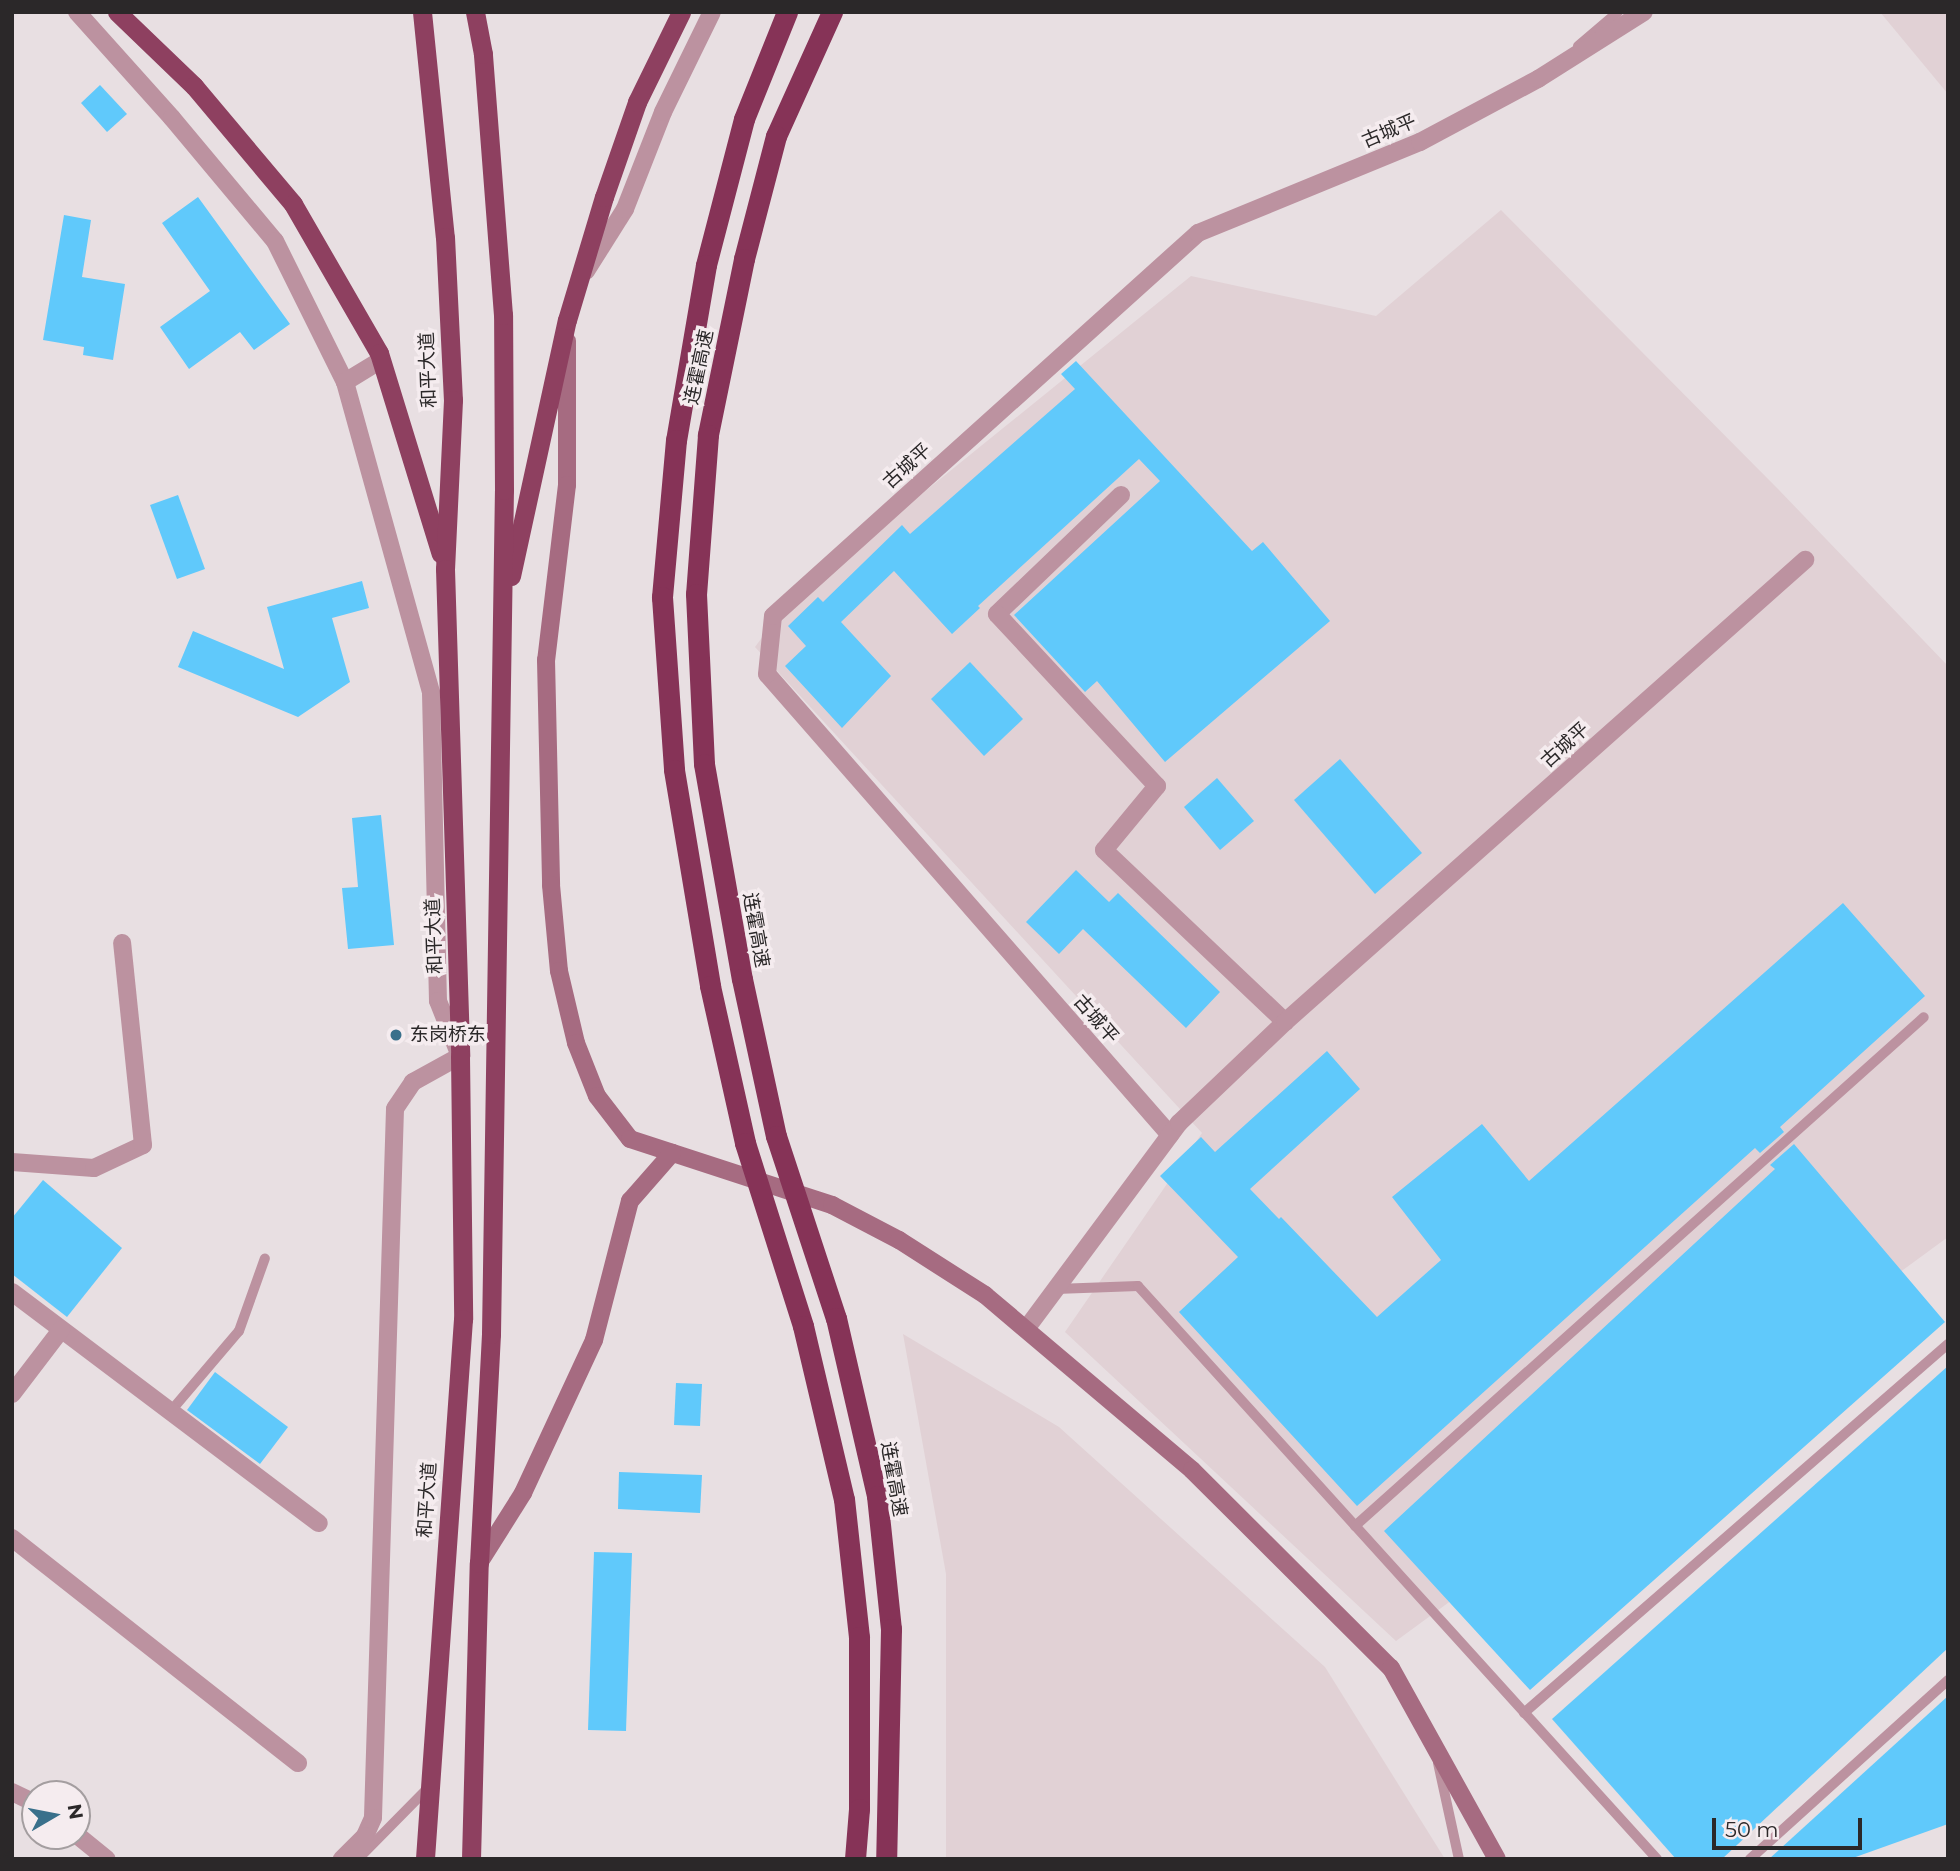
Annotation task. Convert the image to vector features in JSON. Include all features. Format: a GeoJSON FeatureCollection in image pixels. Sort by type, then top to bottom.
{"type":"FeatureCollection","features":[{"type":"Feature","properties":{"kind":"highway"},"geometry":{"type":"LineString","coordinates":[[117,12],[194,86],[293,204],[382,360],[445,569]]}},
{"type":"Feature","properties":{"kind":"highway","name":"和平大道"},"geometry":{"type":"LineString","coordinates":[[422,12],[445,237],[453,400],[445,569],[460,1056],[463,1319],[425,1859]]}},
{"type":"Feature","properties":{"kind":"highway"},"geometry":{"type":"LineString","coordinates":[[471,1859],[479,1563],[491,1320],[502,622],[503,315],[483,54],[475,12]]}},
{"type":"Feature","properties":{"kind":"highway"},"geometry":{"type":"LineString","coordinates":[[502,622],[567,320],[604,197],[637,103],[681,12]]}},
{"type":"Feature","properties":{"kind":"highway","name":"连霍高速"},"geometry":{"type":"LineString","coordinates":[[786,12],[744,119],[706,265],[676,440],[662,597],[674,770],[710,986],[745,1143],[803,1326],[844,1499],[859,1637],[859,1809],[855,1859]]}},
{"type":"Feature","properties":{"kind":"highway","name":"连霍高速"},"geometry":{"type":"LineString","coordinates":[[832,12],[776,136],[744,260],[708,435],[696,594],[704,764],[742,979],[776,1136],[836,1318],[877,1496],[891,1629],[886,1859]]}},
{"type":"Feature","properties":{"kind":"main road"},"geometry":{"type":"LineString","coordinates":[[567,320],[567,485],[546,660],[551,885],[559,971],[576,1043],[597,1096],[630,1139],[832,1205],[899,1240],[985,1295],[1026,1329],[1192,1470],[1391,1668],[1497,1859]]}},
{"type":"Feature","properties":{"kind":"main road"},"geometry":{"type":"LineString","coordinates":[[479,1563],[523,1493],[594,1340],[630,1201],[672,1153]]}},
{"type":"Feature","properties":{"kind":"street"},"geometry":{"type":"LineString","coordinates":[[77,12],[172,118],[275,241],[345,382],[431,693],[438,1001],[460,1056],[413,1082],[396,1109],[373,1818],[365,1836],[342,1859]]}},
{"type":"Feature","properties":{"kind":"street"},"geometry":{"type":"LineString","coordinates":[[582,277],[625,209],[663,112],[712,12]]}},
{"type":"Feature","properties":{"kind":"street","name":"古城平"},"geometry":{"type":"LineString","coordinates":[[1170,1135],[767,674],[773,616],[1198,233],[1420,142],[1538,79],[1644,12]]}},
{"type":"Feature","properties":{"kind":"street"},"geometry":{"type":"LineString","coordinates":[[345,382],[382,360]]}},
{"type":"Feature","properties":{"kind":"street"},"geometry":{"type":"LineString","coordinates":[[1121,495],[997,614],[1157,786],[1104,850],[1285,1022]]}},
{"type":"Feature","properties":{"kind":"street","name":"古城平"},"geometry":{"type":"LineString","coordinates":[[1026,1329],[1170,1135],[1285,1022],[1805,560]]}},
{"type":"Feature","properties":{"kind":"street"},"geometry":{"type":"LineString","coordinates":[[12,1162],[94,1168],[143,1144],[122,943]]}},
{"type":"Feature","properties":{"kind":"street"},"geometry":{"type":"LineString","coordinates":[[12,1292],[319,1524]]}},
{"type":"Feature","properties":{"kind":"street"},"geometry":{"type":"LineString","coordinates":[[12,1394],[61,1330]]}},
{"type":"Feature","properties":{"kind":"street"},"geometry":{"type":"LineString","coordinates":[[12,1538],[298,1763]]}},
{"type":"Feature","properties":{"kind":"street"},"geometry":{"type":"LineString","coordinates":[[91,1846],[107,1859]]}},
{"type":"Feature","properties":{"kind":"lane"},"geometry":{"type":"LineString","coordinates":[[1538,79],[1618,12]]}},
{"type":"Feature","properties":{"kind":"lane"},"geometry":{"type":"LineString","coordinates":[[1355,1526],[1924,1017]]}},
{"type":"Feature","properties":{"kind":"lane"},"geometry":{"type":"LineString","coordinates":[[170,1412],[239,1331],[265,1258]]}},
{"type":"Feature","properties":{"kind":"lane"},"geometry":{"type":"LineString","coordinates":[[1056,1289],[1138,1286],[1657,1859]]}},
{"type":"Feature","properties":{"kind":"lane"},"geometry":{"type":"LineString","coordinates":[[1524,1713],[1948,1344]]}},
{"type":"Feature","properties":{"kind":"lane"},"geometry":{"type":"LineString","coordinates":[[1750,1859],[1948,1680]]}},
{"type":"Feature","properties":{"kind":"lane"},"geometry":{"type":"LineString","coordinates":[[1435,1747],[1459,1859]]}},
{"type":"Feature","properties":{"kind":"lane"},"geometry":{"type":"LineString","coordinates":[[358,1859],[428,1788]]}},
{"type":"Feature","properties":{"kind":"shaded area"},"geometry":{"type":"Polygon","coordinates":[[[1880,12],[1948,12],[1948,94],[1880,12]]]}},
{"type":"Feature","properties":{"kind":"shaded area"},"geometry":{"type":"Polygon","coordinates":[[[1501,210],[1778,489],[1948,666],[1948,1237],[1396,1641],[1065,1332],[1202,1133],[755,647],[787,603],[1191,276],[1376,316],[1501,210]]]}},
{"type":"Feature","properties":{"kind":"shaded area"},"geometry":{"type":"Polygon","coordinates":[[[903,1334],[1059,1427],[1325,1667],[1445,1859],[946,1859],[946,1574],[903,1334]]]}},
{"type":"Feature","properties":{"kind":"building"},"geometry":{"type":"Polygon","coordinates":[[[100,85],[127,114],[107,132],[81,103],[100,85]]]}},
{"type":"Feature","properties":{"kind":"building"},"geometry":{"type":"Polygon","coordinates":[[[198,197],[290,324],[254,350],[240,332],[189,369],[160,327],[210,291],[162,223],[198,197]]]}},
{"type":"Feature","properties":{"kind":"building"},"geometry":{"type":"Polygon","coordinates":[[[64,215],[91,220],[82,277],[125,284],[113,360],[83,355],[84,347],[43,340],[64,215]]]}},
{"type":"Feature","properties":{"kind":"building"},"geometry":{"type":"Polygon","coordinates":[[[1076,361],[1252,551],[1263,542],[1330,621],[1165,762],[1097,681],[1085,692],[1014,615],[1160,481],[1139,459],[978,606],[980,608],[952,634],[894,571],[841,622],[891,676],[842,728],[785,666],[806,646],[788,626],[818,597],[823,602],[902,525],[910,534],[1075,389],[1061,374],[1076,361]]]}},
{"type":"Feature","properties":{"kind":"building"},"geometry":{"type":"Polygon","coordinates":[[[178,495],[205,569],[177,579],[150,505],[178,495]]]}},
{"type":"Feature","properties":{"kind":"building"},"geometry":{"type":"Polygon","coordinates":[[[362,581],[369,608],[332,618],[350,682],[298,717],[178,667],[193,631],[284,669],[267,607],[362,581]]]}},
{"type":"Feature","properties":{"kind":"building"},"geometry":{"type":"Polygon","coordinates":[[[970,662],[1023,719],[984,756],[931,699],[970,662]]]}},
{"type":"Feature","properties":{"kind":"building"},"geometry":{"type":"Polygon","coordinates":[[[1340,759],[1422,853],[1375,894],[1294,800],[1340,759]]]}},
{"type":"Feature","properties":{"kind":"building"},"geometry":{"type":"Polygon","coordinates":[[[1217,778],[1254,821],[1220,850],[1184,807],[1217,778]]]}},
{"type":"Feature","properties":{"kind":"building"},"geometry":{"type":"Polygon","coordinates":[[[381,815],[394,945],[348,949],[342,888],[358,887],[352,818],[381,815]]]}},
{"type":"Feature","properties":{"kind":"building"},"geometry":{"type":"Polygon","coordinates":[[[1076,870],[1109,902],[1118,893],[1220,992],[1186,1028],[1083,929],[1059,954],[1026,922],[1076,870]]]}},
{"type":"Feature","properties":{"kind":"building"},"geometry":{"type":"Polygon","coordinates":[[[1843,903],[1925,996],[1780,1127],[1784,1132],[1760,1153],[1755,1148],[1357,1506],[1179,1312],[1238,1257],[1160,1176],[1201,1137],[1215,1152],[1327,1051],[1360,1089],[1250,1189],[1279,1219],[1281,1217],[1377,1317],[1441,1260],[1392,1197],[1482,1124],[1529,1181],[1843,903]]]}},
{"type":"Feature","properties":{"kind":"building"},"geometry":{"type":"Polygon","coordinates":[[[1794,1144],[1945,1322],[1530,1690],[1384,1531],[1775,1169],[1770,1165],[1794,1144]]]}},
{"type":"Feature","properties":{"kind":"building"},"geometry":{"type":"Polygon","coordinates":[[[43,1180],[122,1248],[67,1317],[12,1274],[12,1218],[43,1180]]]}},
{"type":"Feature","properties":{"kind":"building"},"geometry":{"type":"Polygon","coordinates":[[[1948,1366],[1948,1648],[1722,1859],[1676,1859],[1552,1719],[1948,1366]]]}},
{"type":"Feature","properties":{"kind":"building"},"geometry":{"type":"Polygon","coordinates":[[[215,1372],[288,1427],[260,1464],[187,1410],[215,1372]]]}},
{"type":"Feature","properties":{"kind":"building"},"geometry":{"type":"Polygon","coordinates":[[[676,1383],[702,1384],[700,1426],[674,1425],[676,1383]]]}},
{"type":"Feature","properties":{"kind":"building"},"geometry":{"type":"Polygon","coordinates":[[[619,1472],[702,1475],[700,1513],[618,1509],[619,1472]]]}},
{"type":"Feature","properties":{"kind":"building"},"geometry":{"type":"Polygon","coordinates":[[[594,1552],[632,1553],[626,1731],[588,1730],[594,1552]]]}},
{"type":"Feature","properties":{"kind":"building"},"geometry":{"type":"Polygon","coordinates":[[[1948,1696],[1948,1824],[1850,1859],[1769,1859],[1948,1696]]]}},
{"type":"Feature","properties":{"kind":"place","name":"东岗桥东"},"geometry":{"type":"Point","coordinates":[396,1035]}}]}
